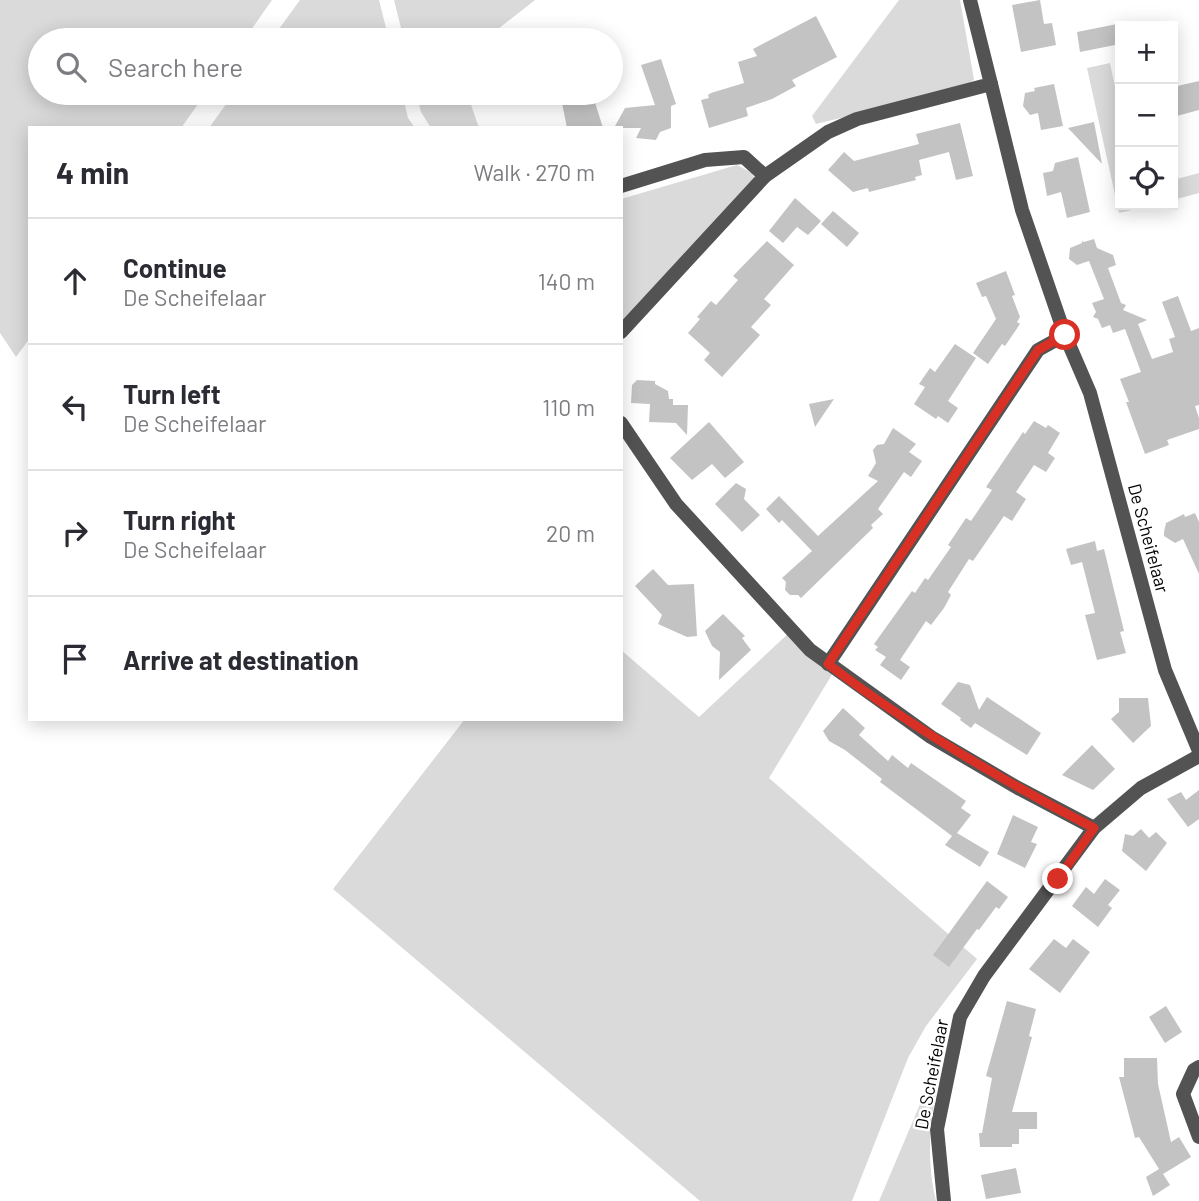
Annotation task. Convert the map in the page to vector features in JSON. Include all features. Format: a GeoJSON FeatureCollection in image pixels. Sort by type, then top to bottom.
{"type":"FeatureCollection","features":[{"type":"Feature","properties":{"kind":"street","name":"De Scheifelaar"},"geometry":{"type":"LineString","coordinates":[[970,0],[1022,211],[1065,335],[1090,393],[1165,670],[1199,751]]}},
{"type":"Feature","properties":{"kind":"street"},"geometry":{"type":"LineString","coordinates":[[623,330],[765,176],[828,132],[857,119],[990,84]]}},
{"type":"Feature","properties":{"kind":"street"},"geometry":{"type":"LineString","coordinates":[[623,185],[705,160],[744,157],[765,176]]}},
{"type":"Feature","properties":{"kind":"street"},"geometry":{"type":"LineString","coordinates":[[828,664],[1038,350],[1065,335]]}},
{"type":"Feature","properties":{"kind":"street"},"geometry":{"type":"LineString","coordinates":[[623,426],[676,504],[810,650],[932,737],[1018,788],[1094,828]]}},
{"type":"Feature","properties":{"kind":"street","name":"De Scheifelaar"},"geometry":{"type":"LineString","coordinates":[[944,1201],[937,1129],[960,1017],[984,976],[1094,828],[1141,788],[1199,757]]}},
{"type":"Feature","properties":{"kind":"street"},"geometry":{"type":"LineString","coordinates":[[1199,1067],[1194,1070],[1183,1094],[1199,1137]]}},
{"type":"Feature","properties":{"kind":"shaded area"},"geometry":{"type":"Polygon","coordinates":[[[0,0],[272,0],[252,28],[28,28],[28,105],[197,105],[182,126],[28,126],[28,341],[16,357],[0,333],[0,0]]]}},
{"type":"Feature","properties":{"kind":"shaded area"},"geometry":{"type":"Polygon","coordinates":[[[300,0],[379,0],[386,28],[280,28],[300,0]]]}},
{"type":"Feature","properties":{"kind":"shaded area"},"geometry":{"type":"Polygon","coordinates":[[[394,0],[535,0],[499,28],[401,28],[394,0]]]}},
{"type":"Feature","properties":{"kind":"shaded area"},"geometry":{"type":"Polygon","coordinates":[[[899,0],[960,0],[974,80],[958,89],[816,124],[812,116],[899,0]]]}},
{"type":"Feature","properties":{"kind":"shaded area"},"geometry":{"type":"Polygon","coordinates":[[[1110,63],[1115,86],[1115,195],[1087,68],[1110,63]]]}},
{"type":"Feature","properties":{"kind":"shaded area"},"geometry":{"type":"Polygon","coordinates":[[[225,105],[405,105],[408,118],[414,126],[210,126],[225,105]]]}},
{"type":"Feature","properties":{"kind":"shaded area"},"geometry":{"type":"Polygon","coordinates":[[[419,105],[471,105],[478,126],[430,126],[419,105]]]}},
{"type":"Feature","properties":{"kind":"shaded area"},"geometry":{"type":"Polygon","coordinates":[[[737,165],[752,173],[758,186],[623,331],[623,198],[737,165]]]}},
{"type":"Feature","properties":{"kind":"shaded area"},"geometry":{"type":"Polygon","coordinates":[[[1199,173],[1199,193],[1178,199],[1178,179],[1199,173]]]}},
{"type":"Feature","properties":{"kind":"shaded area"},"geometry":{"type":"Polygon","coordinates":[[[791,631],[836,668],[769,778],[977,959],[926,1026],[908,1058],[852,1201],[700,1201],[333,889],[463,721],[623,721],[623,652],[699,717],[791,631]]]}},
{"type":"Feature","properties":{"kind":"shaded area"},"geometry":{"type":"Polygon","coordinates":[[[935,1069],[940,1071],[930,1151],[936,1201],[879,1201],[935,1069]]]}},
{"type":"Feature","properties":{"kind":"building"},"geometry":{"type":"Polygon","coordinates":[[[1040,0],[1044,24],[1052,23],[1056,45],[1021,52],[1012,5],[1040,0]]]}},
{"type":"Feature","properties":{"kind":"building"},"geometry":{"type":"Polygon","coordinates":[[[816,16],[837,57],[792,80],[796,86],[772,99],[746,108],[748,116],[709,128],[701,100],[709,98],[711,93],[744,83],[738,62],[757,56],[753,49],[816,16]]]}},
{"type":"Feature","properties":{"kind":"building"},"geometry":{"type":"Polygon","coordinates":[[[1115,24],[1115,45],[1080,52],[1077,32],[1115,24]]]}},
{"type":"Feature","properties":{"kind":"building"},"geometry":{"type":"Polygon","coordinates":[[[661,59],[676,104],[671,106],[671,128],[660,132],[656,140],[636,138],[641,128],[615,126],[625,108],[655,105],[641,65],[661,59]]]}},
{"type":"Feature","properties":{"kind":"building"},"geometry":{"type":"Polygon","coordinates":[[[1199,81],[1199,110],[1178,116],[1178,86],[1199,81]]]}},
{"type":"Feature","properties":{"kind":"building"},"geometry":{"type":"Polygon","coordinates":[[[1054,84],[1063,126],[1041,130],[1038,113],[1030,115],[1023,106],[1025,93],[1035,91],[1034,88],[1054,84]]]}},
{"type":"Feature","properties":{"kind":"building"},"geometry":{"type":"Polygon","coordinates":[[[562,105],[596,105],[602,126],[567,126],[562,105]]]}},
{"type":"Feature","properties":{"kind":"building"},"geometry":{"type":"Polygon","coordinates":[[[1094,122],[1102,164],[1068,128],[1094,122]]]}},
{"type":"Feature","properties":{"kind":"building"},"geometry":{"type":"Polygon","coordinates":[[[960,123],[973,176],[956,180],[949,152],[919,160],[922,175],[915,177],[916,180],[869,192],[868,188],[853,192],[828,170],[844,152],[854,161],[919,144],[916,134],[960,123]]]}},
{"type":"Feature","properties":{"kind":"building"},"geometry":{"type":"Polygon","coordinates":[[[1078,157],[1090,212],[1067,218],[1061,192],[1047,196],[1043,173],[1053,171],[1055,163],[1078,157]]]}},
{"type":"Feature","properties":{"kind":"building"},"geometry":{"type":"Polygon","coordinates":[[[795,198],[821,221],[808,235],[797,227],[783,243],[769,231],[795,198]]]}},
{"type":"Feature","properties":{"kind":"building"},"geometry":{"type":"Polygon","coordinates":[[[833,211],[859,233],[847,247],[821,224],[833,211]]]}},
{"type":"Feature","properties":{"kind":"building"},"geometry":{"type":"Polygon","coordinates":[[[1094,239],[1097,248],[1113,255],[1116,265],[1108,268],[1121,303],[1126,305],[1123,310],[1147,320],[1138,324],[1152,359],[1173,352],[1169,339],[1175,337],[1162,302],[1178,296],[1191,331],[1199,328],[1199,405],[1195,406],[1199,429],[1167,440],[1169,445],[1145,454],[1120,379],[1141,372],[1125,329],[1113,333],[1110,325],[1102,328],[1098,319],[1093,317],[1096,312],[1092,303],[1104,299],[1089,261],[1077,265],[1069,259],[1070,248],[1082,241],[1094,239]]]}},
{"type":"Feature","properties":{"kind":"building"},"geometry":{"type":"Polygon","coordinates":[[[767,241],[794,265],[764,299],[771,305],[751,327],[760,335],[722,377],[704,360],[710,353],[688,333],[700,319],[697,317],[711,301],[716,305],[738,280],[733,276],[767,241]]]}},
{"type":"Feature","properties":{"kind":"building"},"geometry":{"type":"Polygon","coordinates":[[[1006,271],[1015,295],[1012,296],[1020,317],[1017,322],[1020,324],[988,364],[973,353],[996,319],[986,296],[982,297],[976,283],[1006,271]]]}},
{"type":"Feature","properties":{"kind":"building"},"geometry":{"type":"Polygon","coordinates":[[[955,344],[976,358],[948,401],[958,408],[948,423],[938,416],[936,419],[914,404],[925,387],[919,384],[930,368],[935,372],[955,344]]]}},
{"type":"Feature","properties":{"kind":"building"},"geometry":{"type":"Polygon","coordinates":[[[637,380],[655,381],[655,384],[668,391],[673,405],[688,405],[687,435],[676,423],[649,422],[650,404],[631,403],[632,385],[637,380]]]}},
{"type":"Feature","properties":{"kind":"building"},"geometry":{"type":"Polygon","coordinates":[[[834,399],[815,427],[809,404],[834,399]]]}},
{"type":"Feature","properties":{"kind":"building"},"geometry":{"type":"Polygon","coordinates":[[[1034,421],[1046,428],[1048,425],[1060,433],[1048,453],[1055,458],[1046,472],[1034,465],[1016,492],[1026,499],[1012,521],[1004,516],[973,561],[969,559],[948,592],[951,595],[944,608],[931,625],[926,621],[900,660],[910,667],[901,680],[880,665],[886,657],[875,650],[878,647],[874,644],[912,591],[915,593],[925,578],[928,580],[951,547],[948,545],[966,518],[971,521],[992,490],[986,487],[1023,432],[1025,434],[1034,421]]]}},
{"type":"Feature","properties":{"kind":"building"},"geometry":{"type":"Polygon","coordinates":[[[709,422],[744,462],[725,478],[712,464],[692,480],[670,458],[709,422]]]}},
{"type":"Feature","properties":{"kind":"building"},"geometry":{"type":"Polygon","coordinates":[[[893,428],[916,444],[909,452],[922,461],[911,477],[904,472],[878,509],[883,514],[871,525],[873,528],[801,598],[798,595],[790,595],[785,590],[786,582],[782,578],[812,551],[782,520],[779,523],[766,509],[779,496],[818,536],[878,481],[868,476],[876,463],[873,450],[877,445],[884,444],[893,428]]]}},
{"type":"Feature","properties":{"kind":"building"},"geometry":{"type":"Polygon","coordinates":[[[736,483],[746,489],[744,499],[760,515],[742,532],[715,504],[736,483]]]}},
{"type":"Feature","properties":{"kind":"building"},"geometry":{"type":"Polygon","coordinates":[[[1195,513],[1199,522],[1199,574],[1183,539],[1175,543],[1164,536],[1166,523],[1184,514],[1185,517],[1195,513]]]}},
{"type":"Feature","properties":{"kind":"building"},"geometry":{"type":"Polygon","coordinates":[[[1095,541],[1097,551],[1104,549],[1124,631],[1120,632],[1126,653],[1097,660],[1085,615],[1095,613],[1082,562],[1071,565],[1066,549],[1095,541]]]}},
{"type":"Feature","properties":{"kind":"building"},"geometry":{"type":"Polygon","coordinates":[[[653,569],[668,585],[694,584],[697,636],[687,637],[658,624],[662,615],[635,586],[653,569]]]}},
{"type":"Feature","properties":{"kind":"building"},"geometry":{"type":"Polygon","coordinates":[[[723,614],[745,636],[742,638],[751,650],[719,680],[720,652],[712,646],[705,631],[723,614]]]}},
{"type":"Feature","properties":{"kind":"building"},"geometry":{"type":"Polygon","coordinates":[[[958,682],[970,685],[979,710],[987,697],[1041,733],[1027,755],[975,723],[971,728],[941,704],[958,682]]]}},
{"type":"Feature","properties":{"kind":"building"},"geometry":{"type":"Polygon","coordinates":[[[1119,698],[1148,698],[1151,726],[1133,743],[1111,719],[1119,712],[1119,698]]]}},
{"type":"Feature","properties":{"kind":"building"},"geometry":{"type":"Polygon","coordinates":[[[843,708],[865,728],[859,735],[888,761],[892,755],[908,768],[911,763],[966,801],[961,808],[971,815],[957,833],[989,852],[980,867],[945,845],[952,836],[880,782],[882,779],[845,750],[829,741],[823,731],[843,708]]]}},
{"type":"Feature","properties":{"kind":"building"},"geometry":{"type":"Polygon","coordinates":[[[1092,745],[1115,769],[1093,790],[1062,775],[1092,745]]]}},
{"type":"Feature","properties":{"kind":"building"},"geometry":{"type":"Polygon","coordinates":[[[1199,790],[1199,819],[1188,827],[1167,799],[1181,792],[1186,800],[1199,790]]]}},
{"type":"Feature","properties":{"kind":"building"},"geometry":{"type":"Polygon","coordinates":[[[1013,815],[1038,827],[1031,842],[1037,844],[1025,868],[997,854],[1013,815]]]}},
{"type":"Feature","properties":{"kind":"building"},"geometry":{"type":"Polygon","coordinates":[[[1141,829],[1149,838],[1156,832],[1167,843],[1146,871],[1122,851],[1125,834],[1133,836],[1141,829]]]}},
{"type":"Feature","properties":{"kind":"building"},"geometry":{"type":"Polygon","coordinates":[[[1105,879],[1120,890],[1108,905],[1112,908],[1098,927],[1072,906],[1086,887],[1094,894],[1105,879]]]}},
{"type":"Feature","properties":{"kind":"building"},"geometry":{"type":"Polygon","coordinates":[[[987,881],[1008,897],[999,909],[996,907],[979,930],[977,929],[949,967],[933,955],[987,881]]]}},
{"type":"Feature","properties":{"kind":"building"},"geometry":{"type":"Polygon","coordinates":[[[1054,939],[1066,948],[1073,939],[1090,952],[1060,993],[1029,969],[1054,939]]]}},
{"type":"Feature","properties":{"kind":"building"},"geometry":{"type":"Polygon","coordinates":[[[1007,1001],[1036,1009],[1029,1036],[1032,1037],[1012,1112],[1037,1112],[1037,1129],[1019,1129],[1019,1144],[1012,1144],[1012,1147],[980,1147],[979,1133],[982,1133],[992,1078],[986,1076],[1007,1001]]]}},
{"type":"Feature","properties":{"kind":"building"},"geometry":{"type":"Polygon","coordinates":[[[1166,1006],[1182,1032],[1165,1043],[1149,1017],[1166,1006]]]}},
{"type":"Feature","properties":{"kind":"building"},"geometry":{"type":"Polygon","coordinates":[[[1124,1058],[1157,1058],[1158,1084],[1171,1142],[1179,1137],[1191,1157],[1163,1174],[1170,1185],[1153,1196],[1146,1177],[1159,1169],[1139,1137],[1135,1138],[1119,1077],[1124,1077],[1124,1058]]]}},
{"type":"Feature","properties":{"kind":"building"},"geometry":{"type":"Polygon","coordinates":[[[1016,1168],[1021,1193],[986,1199],[981,1175],[1016,1168]]]}},
{"type":"Feature","properties":{"kind":"route"},"geometry":{"type":"LineString","coordinates":[[1058,879],[1094,828],[1018,788],[932,737],[828,664],[1038,350],[1065,335]]}}]}
